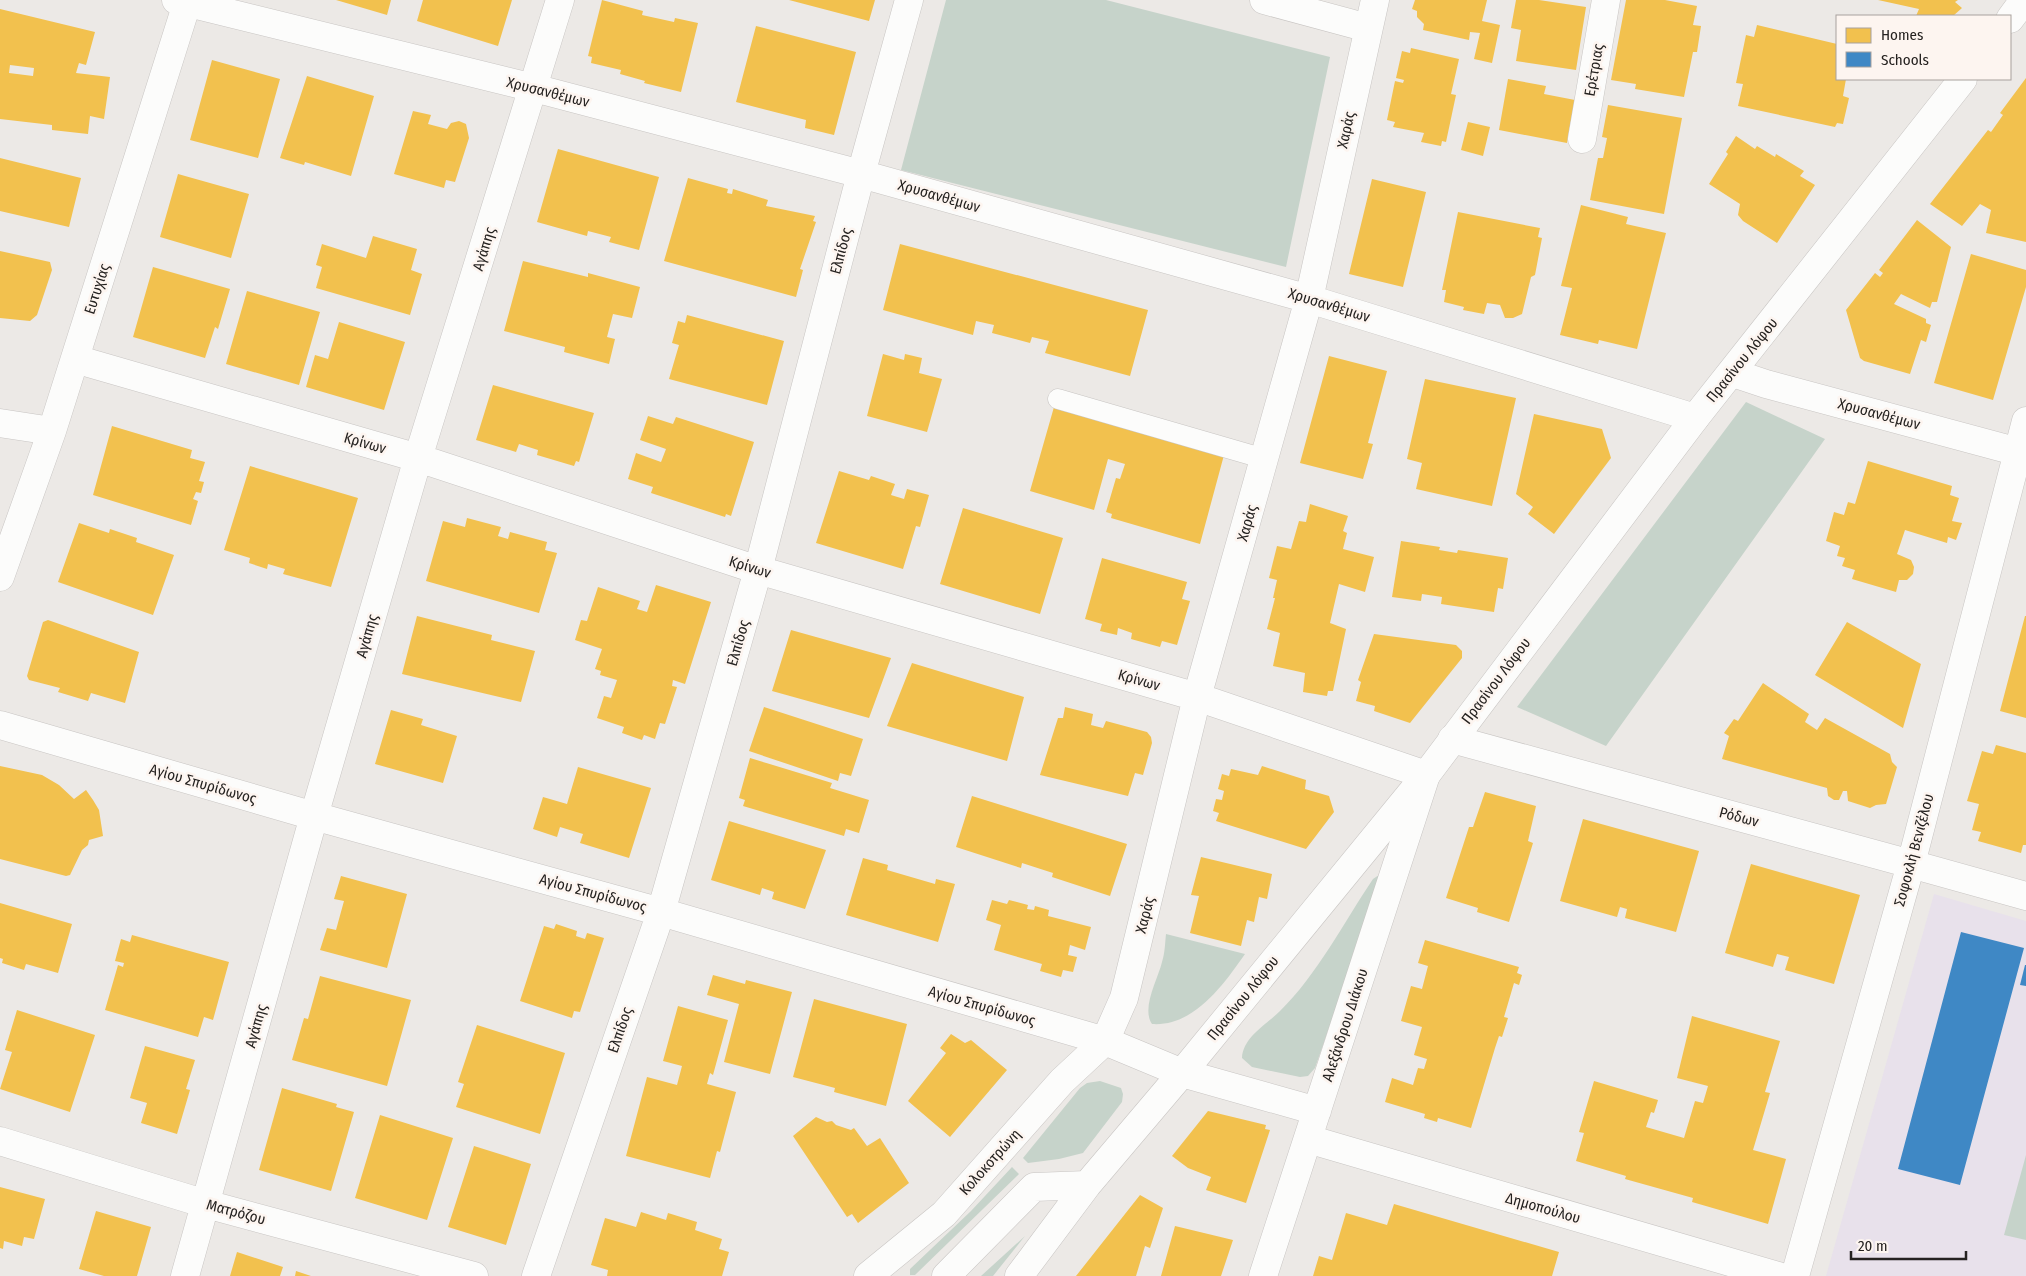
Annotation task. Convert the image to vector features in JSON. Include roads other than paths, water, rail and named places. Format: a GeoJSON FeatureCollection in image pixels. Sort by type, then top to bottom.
{"type":"FeatureCollection","features":[{"type":"Feature","properties":{"kind":"street","name":"Αγάπης"},"geometry":{"type":"LineString","coordinates":[[185,1276],[314,816],[418,458],[560,0]]}},
{"type":"Feature","properties":{"kind":"street","name":"Ελπίδος"},"geometry":{"type":"LineString","coordinates":[[536,1276],[661,912],[758,570],[861,174],[909,0]]}},
{"type":"Feature","properties":{"kind":"street"},"geometry":{"type":"LineString","coordinates":[[1264,0],[1368,28]]}},
{"type":"Feature","properties":{"kind":"street","name":"Χαράς"},"geometry":{"type":"LineString","coordinates":[[1104,1041],[1124,998],[1198,697],[1309,299],[1375,0]]}},
{"type":"Feature","properties":{"kind":"street","name":"Ερέτριας"},"geometry":{"type":"LineString","coordinates":[[1582,140],[1606,0]]}},
{"type":"Feature","properties":{"kind":"street"},"geometry":{"type":"LineString","coordinates":[[2011,18],[2024,0]]}},
{"type":"Feature","properties":{"kind":"street","name":"Χρυσανθέμων"},"geometry":{"type":"LineString","coordinates":[[184,1],[534,88],[861,174],[1309,299],[1695,418]]}},
{"type":"Feature","properties":{"kind":"street","name":"Ευτυχίας"},"geometry":{"type":"LineString","coordinates":[[0,577],[52,431],[184,1]]}},
{"type":"Feature","properties":{"kind":"street","name":"Πρασίνου Λόφου"},"geometry":{"type":"LineString","coordinates":[[1019,1276],[1087,1185],[1182,1073],[1426,775],[1695,418],[1733,373],[1962,80]]}},
{"type":"Feature","properties":{"kind":"street","name":"Κρίνων"},"geometry":{"type":"LineString","coordinates":[[75,358],[418,458],[758,570],[1198,697],[1426,775]]}},
{"type":"Feature","properties":{"kind":"street","name":"Χρυσανθέμων"},"geometry":{"type":"LineString","coordinates":[[1733,373],[1766,384],[2022,453]]}},
{"type":"Feature","properties":{"kind":"street","name":"Σοφοκλή Βενιζέλου"},"geometry":{"type":"LineString","coordinates":[[1795,1276],[1911,864],[2022,453],[2026,421]]}},
{"type":"Feature","properties":{"kind":"street"},"geometry":{"type":"LineString","coordinates":[[0,423],[52,431]]}},
{"type":"Feature","properties":{"kind":"street","name":"Αγίου Σπυρίδωνος"},"geometry":{"type":"LineString","coordinates":[[0,725],[314,816],[661,912],[1104,1041],[1182,1073]]}},
{"type":"Feature","properties":{"kind":"street","name":"Ρόδων"},"geometry":{"type":"LineString","coordinates":[[1452,739],[2026,896]]}},
{"type":"Feature","properties":{"kind":"street","name":"Αλεξάνδρου Διάκου"},"geometry":{"type":"LineString","coordinates":[[1264,1276],[1426,775]]}},
{"type":"Feature","properties":{"kind":"street","name":"Κολοκοτρώνη"},"geometry":{"type":"LineString","coordinates":[[868,1276],[944,1214],[1062,1081],[1104,1041]]}},
{"type":"Feature","properties":{"kind":"street"},"geometry":{"type":"LineString","coordinates":[[1182,1073],[1317,1111]]}},
{"type":"Feature","properties":{"kind":"street","name":"Δημοπούλου"},"geometry":{"type":"LineString","coordinates":[[1308,1139],[1778,1276]]}},
{"type":"Feature","properties":{"kind":"street","name":"Ματρόζου"},"geometry":{"type":"LineString","coordinates":[[0,1140],[206,1204],[474,1276]]}},
{"type":"Feature","properties":{"kind":"street"},"geometry":{"type":"LineString","coordinates":[[946,1276],[1034,1187],[1087,1185]]}},
{"type":"Feature","properties":{"kind":"lane"},"geometry":{"type":"LineString","coordinates":[[1058,399],[1265,459]]}}]}
